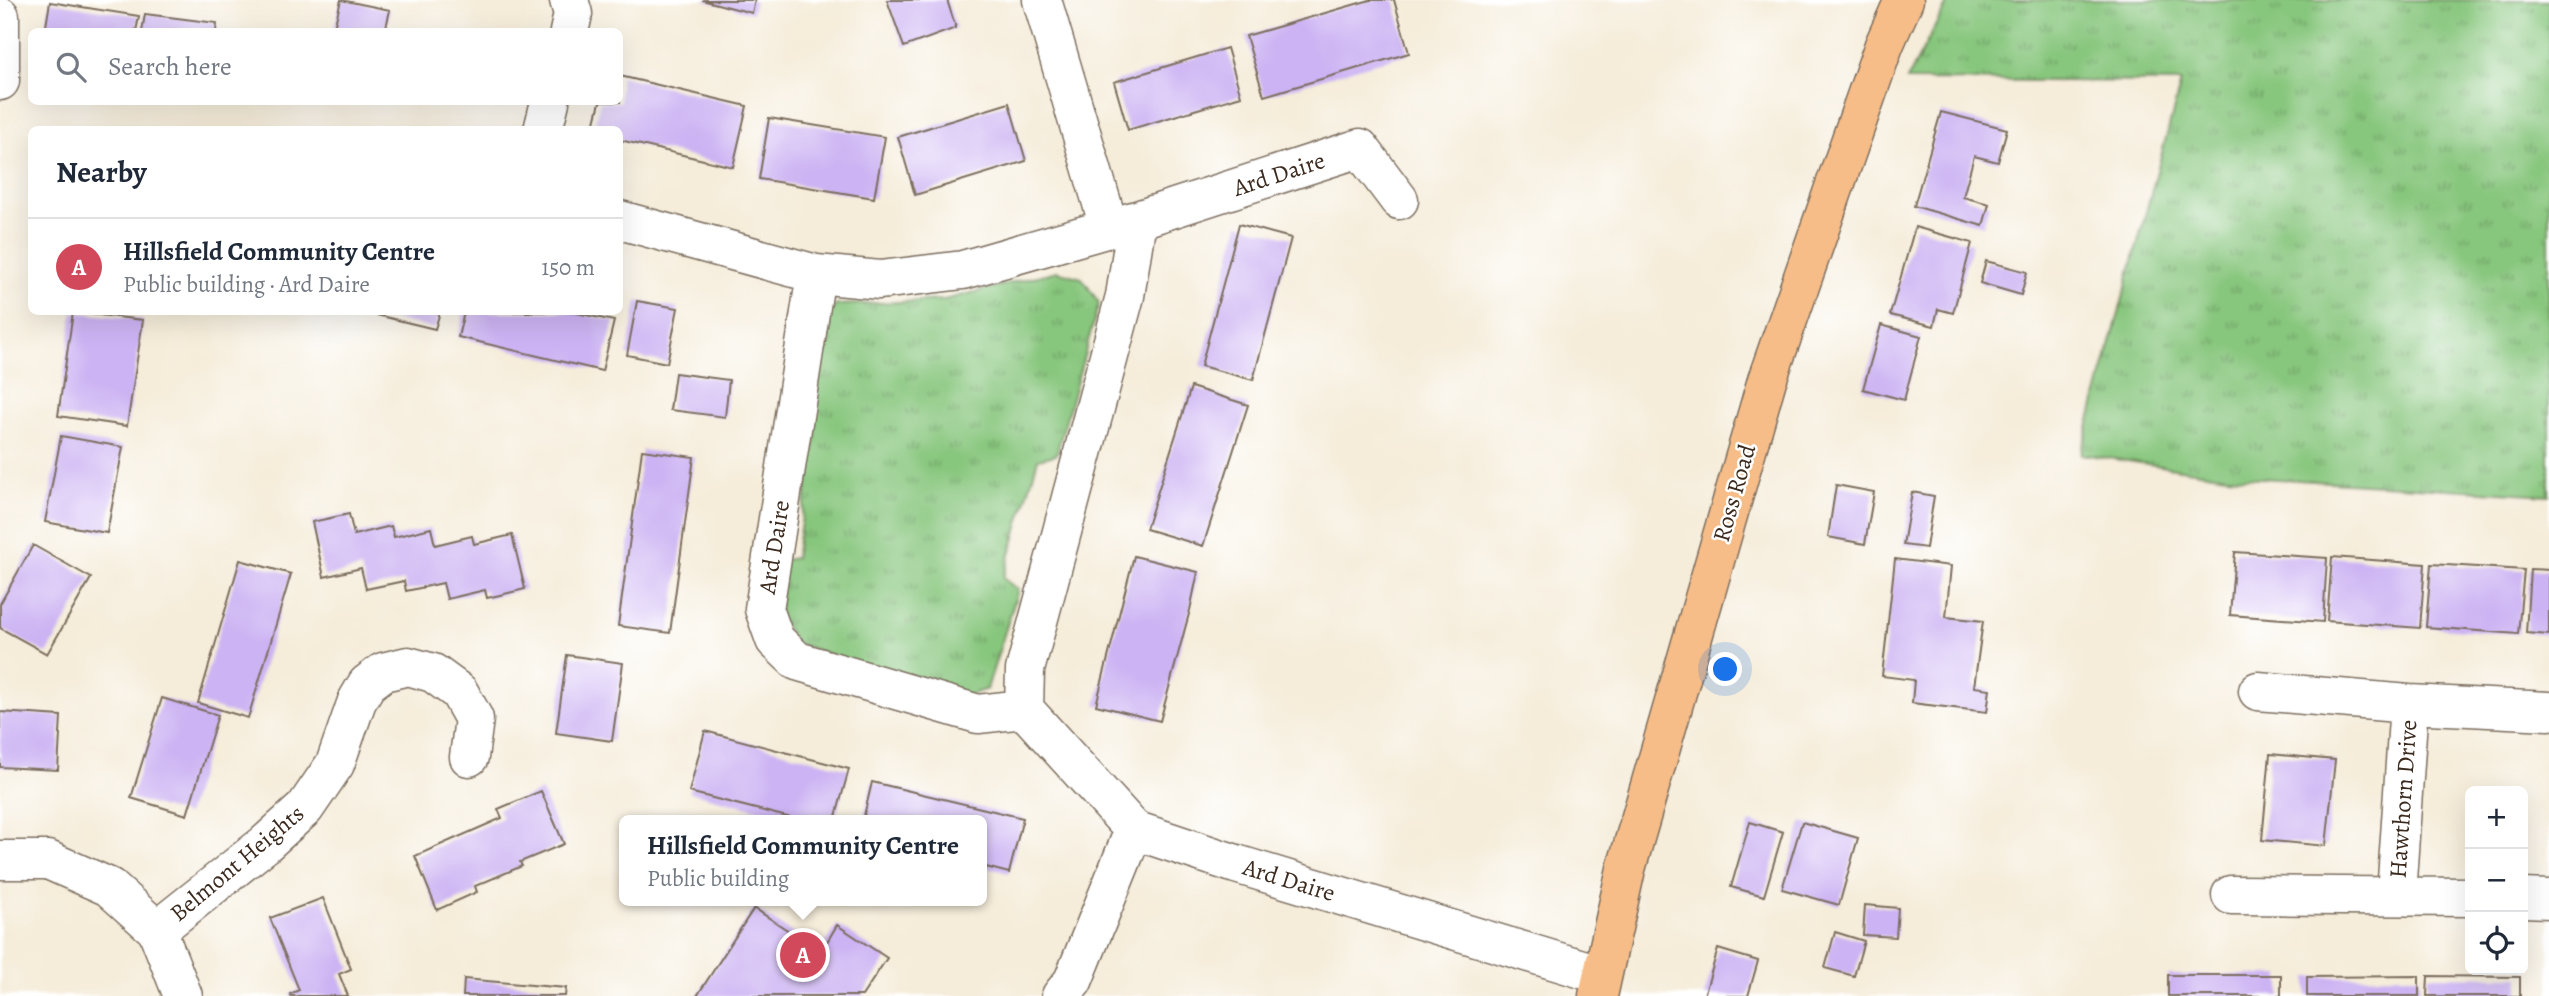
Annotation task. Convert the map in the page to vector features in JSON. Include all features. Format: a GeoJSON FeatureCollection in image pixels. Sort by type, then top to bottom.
{"type":"FeatureCollection","features":[{"type":"Feature","properties":{"kind":"main road","name":"Ross Road"},"geometry":{"type":"LineString","coordinates":[[1600,985],[1626,869],[1767,380],[1884,45],[1904,0]]}},
{"type":"Feature","properties":{"kind":"street"},"geometry":{"type":"LineString","coordinates":[[1024,709],[1025,670],[1125,296],[1123,224],[1042,0]]}},
{"type":"Feature","properties":{"kind":"street"},"geometry":{"type":"LineString","coordinates":[[0,16],[0,81]]}},
{"type":"Feature","properties":{"kind":"street"},"geometry":{"type":"LineString","coordinates":[[544,126],[549,105]]}},
{"type":"Feature","properties":{"kind":"street","name":"Ard Daire"},"geometry":{"type":"LineString","coordinates":[[623,221],[816,274],[880,280],[963,270],[1123,224],[1360,148],[1399,200]]}},
{"type":"Feature","properties":{"kind":"street","name":"Ard Daire"},"geometry":{"type":"LineString","coordinates":[[816,274],[764,608],[775,640],[797,661],[978,715],[1024,709],[1134,830],[1600,985]]}},
{"type":"Feature","properties":{"kind":"street","name":"Belmont Heights"},"geometry":{"type":"LineString","coordinates":[[157,930],[264,845],[305,808],[335,764],[357,701],[367,684],[383,672],[408,666],[433,673],[459,692],[474,719],[469,757]]}},
{"type":"Feature","properties":{"kind":"street","name":"Hawthorn Drive"},"geometry":{"type":"LineString","coordinates":[[2258,691],[2409,704],[2549,710]]}},
{"type":"Feature","properties":{"kind":"street","name":"Hawthorn Drive"},"geometry":{"type":"LineString","coordinates":[[2396,895],[2409,704]]}},
{"type":"Feature","properties":{"kind":"street"},"geometry":{"type":"LineString","coordinates":[[1061,996],[1073,981],[1134,830]]}},
{"type":"Feature","properties":{"kind":"street","name":"Belmont Heights"},"geometry":{"type":"LineString","coordinates":[[0,860],[48,860],[109,887],[157,930],[183,996]]}},
{"type":"Feature","properties":{"kind":"street","name":"Hawthorn Drive"},"geometry":{"type":"LineString","coordinates":[[2231,895],[2465,897]]}},
{"type":"Feature","properties":{"kind":"street"},"geometry":{"type":"LineString","coordinates":[[2528,898],[2549,899]]}},
{"type":"Feature","properties":{"kind":"green space"},"geometry":{"type":"Polygon","coordinates":[[[1949,0],[2549,0],[2549,495],[2227,476],[2081,454],[2181,82],[1907,80],[1949,0]]]}},
{"type":"Feature","properties":{"kind":"green space"},"geometry":{"type":"Polygon","coordinates":[[[1057,271],[1082,278],[1099,303],[1056,455],[1038,459],[1003,578],[1018,590],[987,689],[960,698],[796,643],[779,618],[782,560],[795,558],[816,436],[801,427],[821,319],[837,305],[944,300],[1057,271]]]}},
{"type":"Feature","properties":{"kind":"building"},"geometry":{"type":"Polygon","coordinates":[[[341,0],[390,10],[386,28],[334,28],[341,0]]]}},
{"type":"Feature","properties":{"kind":"building"},"geometry":{"type":"Polygon","coordinates":[[[702,0],[755,0],[752,13],[702,0]]]}},
{"type":"Feature","properties":{"kind":"building"},"geometry":{"type":"Polygon","coordinates":[[[887,0],[947,0],[956,28],[904,47],[887,0]]]}},
{"type":"Feature","properties":{"kind":"building"},"geometry":{"type":"Polygon","coordinates":[[[1370,0],[1394,0],[1409,53],[1264,96],[1246,36],[1370,0]]]}},
{"type":"Feature","properties":{"kind":"building"},"geometry":{"type":"Polygon","coordinates":[[[50,2],[139,16],[137,28],[46,28],[50,2]]]}},
{"type":"Feature","properties":{"kind":"building"},"geometry":{"type":"Polygon","coordinates":[[[145,14],[217,23],[216,28],[143,28],[145,14]]]}},
{"type":"Feature","properties":{"kind":"building"},"geometry":{"type":"Polygon","coordinates":[[[1227,48],[1241,96],[1128,130],[1114,82],[1227,48]]]}},
{"type":"Feature","properties":{"kind":"building"},"geometry":{"type":"Polygon","coordinates":[[[623,77],[747,106],[733,167],[623,141],[623,126],[594,126],[599,105],[623,105],[623,77]]]}},
{"type":"Feature","properties":{"kind":"building"},"geometry":{"type":"Polygon","coordinates":[[[1009,103],[1026,161],[915,195],[898,137],[1009,103]]]}},
{"type":"Feature","properties":{"kind":"building"},"geometry":{"type":"Polygon","coordinates":[[[1941,112],[2007,129],[1998,162],[1974,156],[1963,197],[1989,204],[1983,226],[1914,206],[1941,112]]]}},
{"type":"Feature","properties":{"kind":"building"},"geometry":{"type":"Polygon","coordinates":[[[769,118],[885,137],[874,198],[759,179],[769,118]]]}},
{"type":"Feature","properties":{"kind":"building"},"geometry":{"type":"Polygon","coordinates":[[[1239,224],[1291,238],[1253,380],[1201,366],[1239,224]]]}},
{"type":"Feature","properties":{"kind":"building"},"geometry":{"type":"Polygon","coordinates":[[[1915,227],[1972,243],[1953,313],[1938,309],[1934,326],[1890,315],[1915,227]]]}},
{"type":"Feature","properties":{"kind":"building"},"geometry":{"type":"Polygon","coordinates":[[[1986,261],[2027,272],[2021,295],[1980,283],[1986,261]]]}},
{"type":"Feature","properties":{"kind":"building"},"geometry":{"type":"Polygon","coordinates":[[[637,301],[678,308],[667,363],[627,355],[637,301]]]}},
{"type":"Feature","properties":{"kind":"building"},"geometry":{"type":"Polygon","coordinates":[[[73,315],[143,320],[127,426],[58,416],[73,315]]]}},
{"type":"Feature","properties":{"kind":"building"},"geometry":{"type":"Polygon","coordinates":[[[377,315],[439,315],[435,329],[377,315]]]}},
{"type":"Feature","properties":{"kind":"building"},"geometry":{"type":"Polygon","coordinates":[[[463,315],[586,315],[614,321],[602,371],[458,337],[463,315]]]}},
{"type":"Feature","properties":{"kind":"building"},"geometry":{"type":"Polygon","coordinates":[[[1881,325],[1921,336],[1904,400],[1863,389],[1881,325]]]}},
{"type":"Feature","properties":{"kind":"building"},"geometry":{"type":"Polygon","coordinates":[[[675,373],[729,380],[725,417],[670,410],[675,373]]]}},
{"type":"Feature","properties":{"kind":"building"},"geometry":{"type":"Polygon","coordinates":[[[1191,387],[1248,405],[1203,546],[1146,529],[1191,387]]]}},
{"type":"Feature","properties":{"kind":"building"},"geometry":{"type":"Polygon","coordinates":[[[61,436],[123,447],[107,533],[45,522],[61,436]]]}},
{"type":"Feature","properties":{"kind":"building"},"geometry":{"type":"Polygon","coordinates":[[[642,450],[694,457],[670,633],[618,626],[642,450]]]}},
{"type":"Feature","properties":{"kind":"building"},"geometry":{"type":"Polygon","coordinates":[[[1836,485],[1874,492],[1865,544],[1828,537],[1836,485]]]}},
{"type":"Feature","properties":{"kind":"building"},"geometry":{"type":"Polygon","coordinates":[[[1912,492],[1934,496],[1926,548],[1903,545],[1912,492]]]}},
{"type":"Feature","properties":{"kind":"building"},"geometry":{"type":"Polygon","coordinates":[[[349,514],[354,535],[391,526],[394,537],[431,528],[435,545],[472,536],[474,544],[512,535],[525,589],[487,598],[485,590],[447,599],[443,583],[406,591],[404,581],[366,589],[361,568],[324,577],[312,522],[349,514]]]}},
{"type":"Feature","properties":{"kind":"building"},"geometry":{"type":"Polygon","coordinates":[[[33,545],[91,578],[47,654],[0,628],[0,604],[33,545]]]}},
{"type":"Feature","properties":{"kind":"building"},"geometry":{"type":"Polygon","coordinates":[[[2235,552],[2327,558],[2323,622],[2230,615],[2235,552]]]}},
{"type":"Feature","properties":{"kind":"building"},"geometry":{"type":"Polygon","coordinates":[[[1134,556],[1198,572],[1160,721],[1096,705],[1134,556]]]}},
{"type":"Feature","properties":{"kind":"building"},"geometry":{"type":"Polygon","coordinates":[[[2332,557],[2425,564],[2420,628],[2327,621],[2332,557]]]}},
{"type":"Feature","properties":{"kind":"building"},"geometry":{"type":"Polygon","coordinates":[[[1895,559],[1951,566],[1946,617],[1983,621],[1974,687],[1990,689],[1987,712],[1912,703],[1914,680],[1882,676],[1895,559]]]}},
{"type":"Feature","properties":{"kind":"building"},"geometry":{"type":"Polygon","coordinates":[[[240,560],[291,574],[248,718],[198,703],[240,560]]]}},
{"type":"Feature","properties":{"kind":"building"},"geometry":{"type":"Polygon","coordinates":[[[2431,564],[2524,570],[2518,634],[2426,627],[2431,564]]]}},
{"type":"Feature","properties":{"kind":"building"},"geometry":{"type":"Polygon","coordinates":[[[2530,569],[2549,570],[2549,635],[2526,633],[2530,569]]]}},
{"type":"Feature","properties":{"kind":"building"},"geometry":{"type":"Polygon","coordinates":[[[567,655],[623,663],[612,741],[556,733],[567,655]]]}},
{"type":"Feature","properties":{"kind":"building"},"geometry":{"type":"Polygon","coordinates":[[[162,698],[218,715],[187,815],[131,798],[162,698]]]}},
{"type":"Feature","properties":{"kind":"building"},"geometry":{"type":"Polygon","coordinates":[[[0,712],[61,716],[58,770],[0,767],[0,712]]]}},
{"type":"Feature","properties":{"kind":"building"},"geometry":{"type":"Polygon","coordinates":[[[705,731],[849,769],[836,815],[779,815],[689,792],[705,731]]]}},
{"type":"Feature","properties":{"kind":"building"},"geometry":{"type":"Polygon","coordinates":[[[2270,754],[2335,760],[2326,846],[2262,840],[2270,754]]]}},
{"type":"Feature","properties":{"kind":"building"},"geometry":{"type":"Polygon","coordinates":[[[872,782],[1023,818],[1009,873],[987,867],[987,815],[864,815],[872,782]]]}},
{"type":"Feature","properties":{"kind":"building"},"geometry":{"type":"Polygon","coordinates":[[[541,791],[564,844],[520,862],[522,866],[475,886],[477,892],[437,910],[415,856],[502,818],[498,809],[541,791]]]}},
{"type":"Feature","properties":{"kind":"building"},"geometry":{"type":"Polygon","coordinates":[[[1750,822],[1783,832],[1764,896],[1731,887],[1750,822]]]}},
{"type":"Feature","properties":{"kind":"building"},"geometry":{"type":"Polygon","coordinates":[[[1802,822],[1858,838],[1839,905],[1782,889],[1802,822]]]}},
{"type":"Feature","properties":{"kind":"building"},"geometry":{"type":"Polygon","coordinates":[[[323,898],[351,969],[339,974],[348,996],[291,996],[290,994],[299,990],[270,918],[323,898]]]}},
{"type":"Feature","properties":{"kind":"building"},"geometry":{"type":"Polygon","coordinates":[[[1865,905],[1898,908],[1896,937],[1863,935],[1865,905]]]}},
{"type":"Feature","properties":{"kind":"building"},"geometry":{"type":"Polygon","coordinates":[[[754,908],[821,952],[837,925],[887,958],[862,996],[697,996],[754,908]]]}},
{"type":"Feature","properties":{"kind":"building"},"geometry":{"type":"Polygon","coordinates":[[[1835,932],[1864,941],[1854,976],[1825,968],[1835,932]]]}},
{"type":"Feature","properties":{"kind":"building"},"geometry":{"type":"Polygon","coordinates":[[[1718,949],[1758,961],[1748,996],[1704,996],[1718,949]]]}},
{"type":"Feature","properties":{"kind":"building"},"geometry":{"type":"Polygon","coordinates":[[[2168,975],[2281,975],[2281,996],[2168,996],[2168,975]]]}},
{"type":"Feature","properties":{"kind":"building"},"geometry":{"type":"Polygon","coordinates":[[[2419,976],[2419,996],[2307,996],[2307,977],[2419,976]]]}},
{"type":"Feature","properties":{"kind":"building"},"geometry":{"type":"Polygon","coordinates":[[[2428,976],[2520,977],[2520,996],[2427,996],[2428,976]]]}},
{"type":"Feature","properties":{"kind":"building"},"geometry":{"type":"Polygon","coordinates":[[[464,979],[566,988],[565,996],[463,996],[464,979]]]}},
{"type":"Feature","properties":{"kind":"place","name":"Hillsfield Community Centre"},"geometry":{"type":"Point","coordinates":[803,955]}}]}
